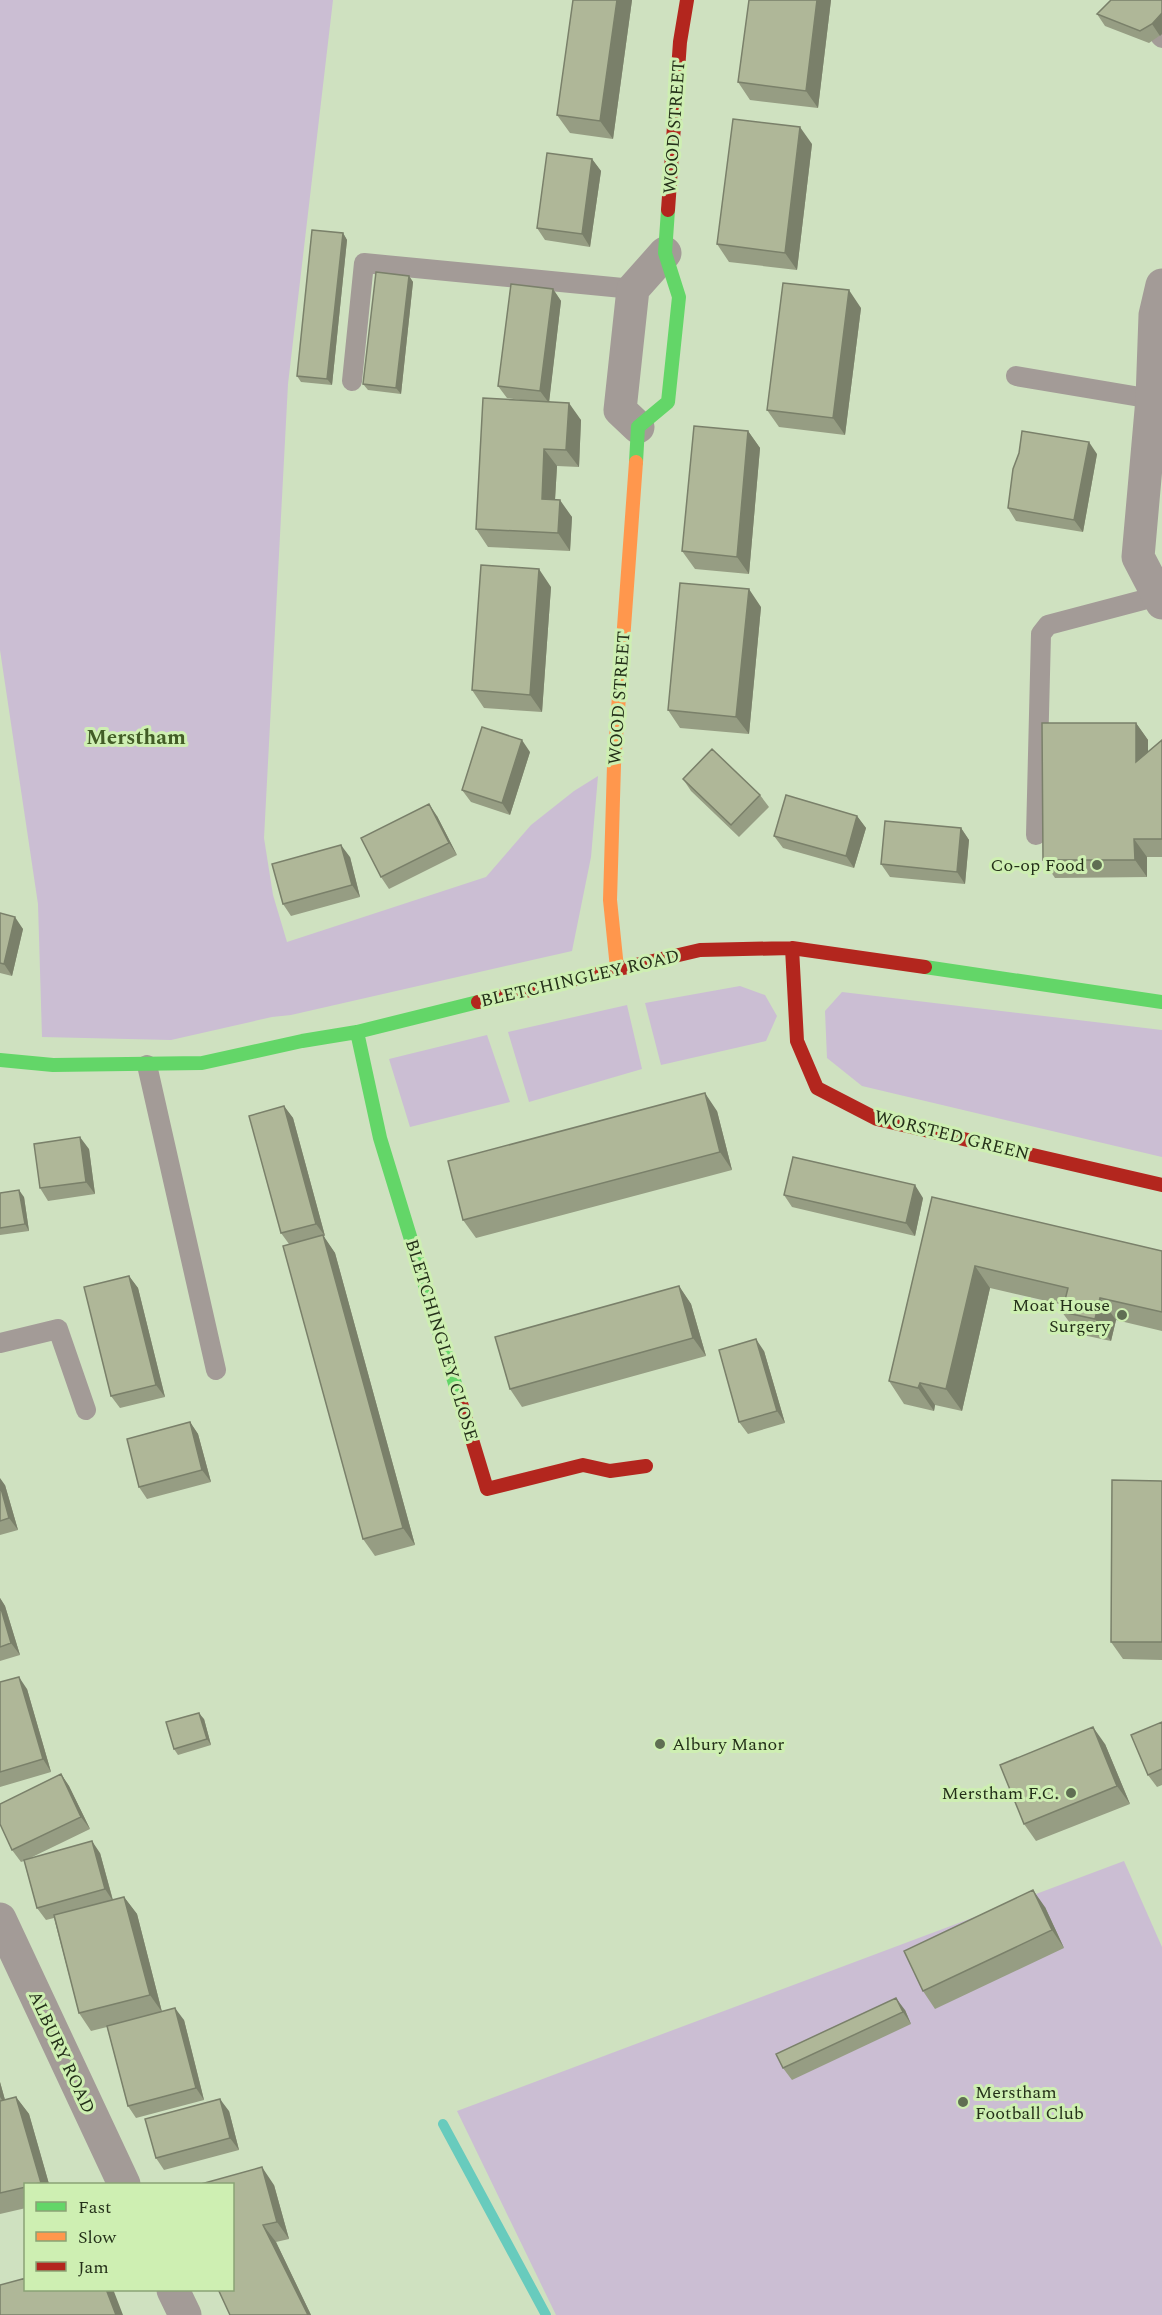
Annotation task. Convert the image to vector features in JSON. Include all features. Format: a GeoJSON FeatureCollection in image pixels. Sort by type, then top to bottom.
{"type":"FeatureCollection","features":[{"type":"Feature","properties":{"kind":"street","name":"WOOD STREET"},"geometry":{"type":"LineString","coordinates":[[617,968],[610,900],[614,765],[638,427],[668,402],[679,297],[665,254],[680,42],[687,0]]}},
{"type":"Feature","properties":{"kind":"street"},"geometry":{"type":"LineString","coordinates":[[638,427],[620,410],[633,289],[665,254]]}},
{"type":"Feature","properties":{"kind":"street"},"geometry":{"type":"LineString","coordinates":[[1160,600],[1138,557],[1157,397],[1155,315],[1162,285]]}},
{"type":"Feature","properties":{"kind":"street","name":"BLETCHINGLEY ROAD"},"geometry":{"type":"LineString","coordinates":[[0,1060],[53,1065],[202,1063],[302,1041],[357,1032],[700,950],[792,948],[1162,1002]]}},
{"type":"Feature","properties":{"kind":"street","name":"WORSTED GREEN"},"geometry":{"type":"LineString","coordinates":[[792,948],[797,1041],[817,1088],[877,1119],[1162,1185]]}},
{"type":"Feature","properties":{"kind":"street","name":"BLETCHINGLEY CLOSE"},"geometry":{"type":"LineString","coordinates":[[357,1032],[380,1138],[487,1489],[583,1465],[610,1471],[646,1466]]}},
{"type":"Feature","properties":{"kind":"street","name":"ALBURY ROAD"},"geometry":{"type":"LineString","coordinates":[[0,1919],[124,2183]]}},
{"type":"Feature","properties":{"kind":"street"},"geometry":{"type":"LineString","coordinates":[[174,2291],[185,2315]]}},
{"type":"Feature","properties":{"kind":"lane"},"geometry":{"type":"LineString","coordinates":[[352,381],[364,263],[633,289]]}},
{"type":"Feature","properties":{"kind":"lane"},"geometry":{"type":"LineString","coordinates":[[1016,376],[1157,397]]}},
{"type":"Feature","properties":{"kind":"lane"},"geometry":{"type":"LineString","coordinates":[[1036,835],[1041,634],[1048,625],[1160,600]]}},
{"type":"Feature","properties":{"kind":"lane"},"geometry":{"type":"LineString","coordinates":[[147,1065],[216,1370]]}},
{"type":"Feature","properties":{"kind":"lane"},"geometry":{"type":"LineString","coordinates":[[0,1343],[58,1329],[86,1410]]}},
{"type":"Feature","properties":{"kind":"shaded area"},"geometry":{"type":"Polygon","coordinates":[[[0,0],[333,0],[288,384],[264,838],[273,895],[287,942],[486,877],[531,825],[574,791],[598,776],[591,857],[572,951],[171,1040],[42,1037],[38,904],[0,650],[0,0]]]}},
{"type":"Feature","properties":{"kind":"shaded area"},"geometry":{"type":"Polygon","coordinates":[[[740,986],[765,995],[777,1016],[766,1041],[661,1065],[645,1003],[740,986]]]}},
{"type":"Feature","properties":{"kind":"shaded area"},"geometry":{"type":"Polygon","coordinates":[[[842,992],[1162,1030],[1162,1157],[862,1086],[827,1058],[825,1011],[842,992]]]}},
{"type":"Feature","properties":{"kind":"shaded area"},"geometry":{"type":"Polygon","coordinates":[[[627,1005],[642,1069],[529,1102],[508,1032],[627,1005]]]}},
{"type":"Feature","properties":{"kind":"shaded area"},"geometry":{"type":"Polygon","coordinates":[[[487,1035],[510,1102],[410,1127],[389,1059],[487,1035]]]}},
{"type":"Feature","properties":{"kind":"shaded area","name":"Merstham Football Club"},"geometry":{"type":"Polygon","coordinates":[[[1124,1861],[1162,1947],[1162,2315],[556,2315],[457,2111],[1124,1861]]]}},
{"type":"Feature","properties":{"kind":"building"},"geometry":{"type":"Polygon","coordinates":[[[573,0],[617,0],[600,121],[557,115],[573,0]]]}},
{"type":"Feature","properties":{"kind":"building"},"geometry":{"type":"Polygon","coordinates":[[[749,0],[817,0],[806,91],[738,82],[749,0]]]}},
{"type":"Feature","properties":{"kind":"building"},"geometry":{"type":"Polygon","coordinates":[[[1111,0],[1162,0],[1162,13],[1152,24],[1140,31],[1097,14],[1111,0]]]}},
{"type":"Feature","properties":{"kind":"building"},"geometry":{"type":"Polygon","coordinates":[[[733,119],[800,127],[785,253],[717,244],[733,119]]]}},
{"type":"Feature","properties":{"kind":"building"},"geometry":{"type":"Polygon","coordinates":[[[547,153],[592,159],[582,234],[537,228],[547,153]]]}},
{"type":"Feature","properties":{"kind":"building"},"geometry":{"type":"Polygon","coordinates":[[[312,230],[343,233],[327,379],[297,376],[312,230]]]}},
{"type":"Feature","properties":{"kind":"building"},"geometry":{"type":"Polygon","coordinates":[[[376,272],[409,276],[396,388],[363,384],[376,272]]]}},
{"type":"Feature","properties":{"kind":"building"},"geometry":{"type":"Polygon","coordinates":[[[783,283],[849,290],[833,418],[767,410],[783,283]]]}},
{"type":"Feature","properties":{"kind":"building"},"geometry":{"type":"Polygon","coordinates":[[[511,284],[553,289],[540,391],[498,386],[511,284]]]}},
{"type":"Feature","properties":{"kind":"building"},"geometry":{"type":"Polygon","coordinates":[[[483,398],[569,403],[566,450],[544,449],[542,499],[560,500],[558,533],[476,529],[483,398]]]}},
{"type":"Feature","properties":{"kind":"building"},"geometry":{"type":"Polygon","coordinates":[[[694,426],[748,431],[737,557],[682,551],[694,426]]]}},
{"type":"Feature","properties":{"kind":"building"},"geometry":{"type":"Polygon","coordinates":[[[1022,431],[1089,442],[1074,520],[1008,508],[1013,469],[1019,453],[1022,431]]]}},
{"type":"Feature","properties":{"kind":"building"},"geometry":{"type":"Polygon","coordinates":[[[481,565],[539,569],[530,695],[472,690],[481,565]]]}},
{"type":"Feature","properties":{"kind":"building"},"geometry":{"type":"Polygon","coordinates":[[[680,583],[749,589],[736,717],[668,710],[680,583]]]}},
{"type":"Feature","properties":{"kind":"building"},"geometry":{"type":"Polygon","coordinates":[[[1042,723],[1136,723],[1136,762],[1162,740],[1162,839],[1134,839],[1135,860],[1043,860],[1042,723]]]}},
{"type":"Feature","properties":{"kind":"building"},"geometry":{"type":"Polygon","coordinates":[[[482,727],[522,740],[502,803],[462,790],[482,727]]]}},
{"type":"Feature","properties":{"kind":"building"},"geometry":{"type":"Polygon","coordinates":[[[712,749],[760,795],[731,825],[683,779],[712,749]]]}},
{"type":"Feature","properties":{"kind":"building"},"geometry":{"type":"Polygon","coordinates":[[[786,795],[857,816],[846,856],[774,836],[786,795]]]}},
{"type":"Feature","properties":{"kind":"building"},"geometry":{"type":"Polygon","coordinates":[[[429,804],[449,843],[381,877],[361,838],[429,804]]]}},
{"type":"Feature","properties":{"kind":"building"},"geometry":{"type":"Polygon","coordinates":[[[885,821],[961,828],[957,872],[881,864],[885,821]]]}},
{"type":"Feature","properties":{"kind":"building"},"geometry":{"type":"Polygon","coordinates":[[[341,845],[352,885],[283,904],[272,864],[341,845]]]}},
{"type":"Feature","properties":{"kind":"building"},"geometry":{"type":"Polygon","coordinates":[[[0,913],[15,917],[4,964],[0,963],[0,913]]]}},
{"type":"Feature","properties":{"kind":"building"},"geometry":{"type":"Polygon","coordinates":[[[705,1093],[720,1152],[463,1220],[448,1161],[705,1093]]]}},
{"type":"Feature","properties":{"kind":"building"},"geometry":{"type":"Polygon","coordinates":[[[284,1106],[316,1224],[281,1233],[249,1116],[284,1106]]]}},
{"type":"Feature","properties":{"kind":"building"},"geometry":{"type":"Polygon","coordinates":[[[80,1137],[86,1182],[40,1188],[34,1144],[80,1137]]]}},
{"type":"Feature","properties":{"kind":"building"},"geometry":{"type":"Polygon","coordinates":[[[793,1157],[915,1185],[906,1223],[784,1195],[793,1157]]]}},
{"type":"Feature","properties":{"kind":"building"},"geometry":{"type":"Polygon","coordinates":[[[19,1190],[25,1224],[0,1228],[0,1193],[19,1190]]]}},
{"type":"Feature","properties":{"kind":"building","name":"Moat House Surgery"},"geometry":{"type":"Polygon","coordinates":[[[932,1197],[1162,1251],[1162,1312],[1100,1298],[1095,1319],[1062,1312],[1068,1288],[975,1266],[946,1389],[920,1383],[918,1388],[889,1381],[932,1197]]]}},
{"type":"Feature","properties":{"kind":"building"},"geometry":{"type":"Polygon","coordinates":[[[323,1235],[403,1528],[363,1539],[283,1246],[323,1235]]]}},
{"type":"Feature","properties":{"kind":"building"},"geometry":{"type":"Polygon","coordinates":[[[129,1276],[156,1385],[111,1396],[84,1287],[129,1276]]]}},
{"type":"Feature","properties":{"kind":"building"},"geometry":{"type":"Polygon","coordinates":[[[679,1286],[693,1338],[510,1389],[495,1337],[679,1286]]]}},
{"type":"Feature","properties":{"kind":"building"},"geometry":{"type":"Polygon","coordinates":[[[756,1339],[777,1411],[739,1422],[719,1350],[756,1339]]]}},
{"type":"Feature","properties":{"kind":"building"},"geometry":{"type":"Polygon","coordinates":[[[190,1422],[202,1470],[139,1487],[127,1439],[190,1422]]]}},
{"type":"Feature","properties":{"kind":"building"},"geometry":{"type":"Polygon","coordinates":[[[1112,1480],[1162,1481],[1162,1642],[1111,1642],[1112,1480]]]}},
{"type":"Feature","properties":{"kind":"building"},"geometry":{"type":"Polygon","coordinates":[[[0,1485],[9,1518],[0,1521],[0,1485]]]}},
{"type":"Feature","properties":{"kind":"building"},"geometry":{"type":"Polygon","coordinates":[[[0,1605],[11,1643],[0,1647],[0,1605]]]}},
{"type":"Feature","properties":{"kind":"building"},"geometry":{"type":"Polygon","coordinates":[[[19,1677],[43,1759],[0,1772],[0,1682],[19,1677]]]}},
{"type":"Feature","properties":{"kind":"building"},"geometry":{"type":"Polygon","coordinates":[[[199,1713],[207,1739],[174,1749],[166,1722],[199,1713]]]}},
{"type":"Feature","properties":{"kind":"building"},"geometry":{"type":"Polygon","coordinates":[[[1162,1722],[1162,1769],[1148,1775],[1131,1735],[1162,1722]]]}},
{"type":"Feature","properties":{"kind":"building","name":"Merstham F.C."},"geometry":{"type":"Polygon","coordinates":[[[1093,1727],[1117,1786],[1024,1824],[1000,1765],[1093,1727]]]}},
{"type":"Feature","properties":{"kind":"building"},"geometry":{"type":"Polygon","coordinates":[[[61,1774],[81,1817],[12,1850],[0,1824],[0,1804],[61,1774]]]}},
{"type":"Feature","properties":{"kind":"building"},"geometry":{"type":"Polygon","coordinates":[[[92,1841],[105,1889],[37,1908],[24,1860],[92,1841]]]}},
{"type":"Feature","properties":{"kind":"building"},"geometry":{"type":"Polygon","coordinates":[[[1033,1890],[1052,1930],[923,1991],[904,1951],[1033,1890]]]}},
{"type":"Feature","properties":{"kind":"building"},"geometry":{"type":"Polygon","coordinates":[[[124,1897],[150,1995],[79,2013],[54,1915],[124,1897]]]}},
{"type":"Feature","properties":{"kind":"building"},"geometry":{"type":"Polygon","coordinates":[[[896,1998],[903,2012],[783,2068],[776,2054],[896,1998]]]}},
{"type":"Feature","properties":{"kind":"building"},"geometry":{"type":"Polygon","coordinates":[[[175,2008],[196,2088],[128,2106],[107,2026],[175,2008]]]}},
{"type":"Feature","properties":{"kind":"building"},"geometry":{"type":"Polygon","coordinates":[[[16,2097],[41,2183],[24,2183],[24,2187],[0,2193],[0,2101],[16,2097]]]}},
{"type":"Feature","properties":{"kind":"building"},"geometry":{"type":"Polygon","coordinates":[[[220,2099],[230,2138],[156,2158],[145,2119],[220,2099]]]}},
{"type":"Feature","properties":{"kind":"building"},"geometry":{"type":"Polygon","coordinates":[[[262,2167],[277,2222],[263,2225],[308,2315],[230,2315],[219,2291],[234,2291],[234,2183],[205,2183],[262,2167]]]}},
{"type":"Feature","properties":{"kind":"building"},"geometry":{"type":"Polygon","coordinates":[[[24,2279],[24,2291],[107,2291],[116,2315],[0,2315],[0,2285],[24,2279]]]}},
{"type":"Feature","properties":{"kind":"waterway"},"geometry":{"type":"LineString","coordinates":[[443,2124],[546,2315]]}},
{"type":"Feature","properties":{"kind":"traffic: fast"},"geometry":{"type":"LineString","coordinates":[[636,462],[638,427],[668,402],[679,297],[665,253],[668,210]]}},
{"type":"Feature","properties":{"kind":"traffic: fast"},"geometry":{"type":"LineString","coordinates":[[925,967],[1162,1002]]}},
{"type":"Feature","properties":{"kind":"traffic: fast"},"geometry":{"type":"LineString","coordinates":[[0,1060],[53,1065],[202,1063],[302,1041],[357,1032],[478,1002]]}},
{"type":"Feature","properties":{"kind":"traffic: fast"},"geometry":{"type":"LineString","coordinates":[[357,1032],[380,1138],[460,1400]]}},
{"type":"Feature","properties":{"kind":"traffic: slow"},"geometry":{"type":"LineString","coordinates":[[617,968],[610,900],[614,765],[636,462]]}},
{"type":"Feature","properties":{"kind":"traffic: jam"},"geometry":{"type":"LineString","coordinates":[[668,210],[680,42],[687,0]]}},
{"type":"Feature","properties":{"kind":"traffic: jam"},"geometry":{"type":"LineString","coordinates":[[792,948],[797,1041],[817,1088],[877,1119],[1162,1185]]}},
{"type":"Feature","properties":{"kind":"traffic: jam"},"geometry":{"type":"LineString","coordinates":[[478,1002],[700,950],[792,948],[925,967]]}},
{"type":"Feature","properties":{"kind":"traffic: jam"},"geometry":{"type":"LineString","coordinates":[[460,1400],[487,1489],[583,1465],[610,1471],[646,1466]]}},
{"type":"Feature","properties":{"kind":"place","name":"Co-op Food"},"geometry":{"type":"Point","coordinates":[1097,865]}},
{"type":"Feature","properties":{"kind":"place","name":"Moat House Surgery"},"geometry":{"type":"Point","coordinates":[1122,1315]}},
{"type":"Feature","properties":{"kind":"place","name":"Albury Manor"},"geometry":{"type":"Point","coordinates":[660,1744]}},
{"type":"Feature","properties":{"kind":"place","name":"Merstham F.C."},"geometry":{"type":"Point","coordinates":[1071,1793]}},
{"type":"Feature","properties":{"kind":"place","name":"Merstham Football Club"},"geometry":{"type":"Point","coordinates":[963,2102]}},
{"type":"Feature","properties":{"kind":"district","name":"Merstham"},"geometry":{"type":"Point","coordinates":[136,737]}}]}
